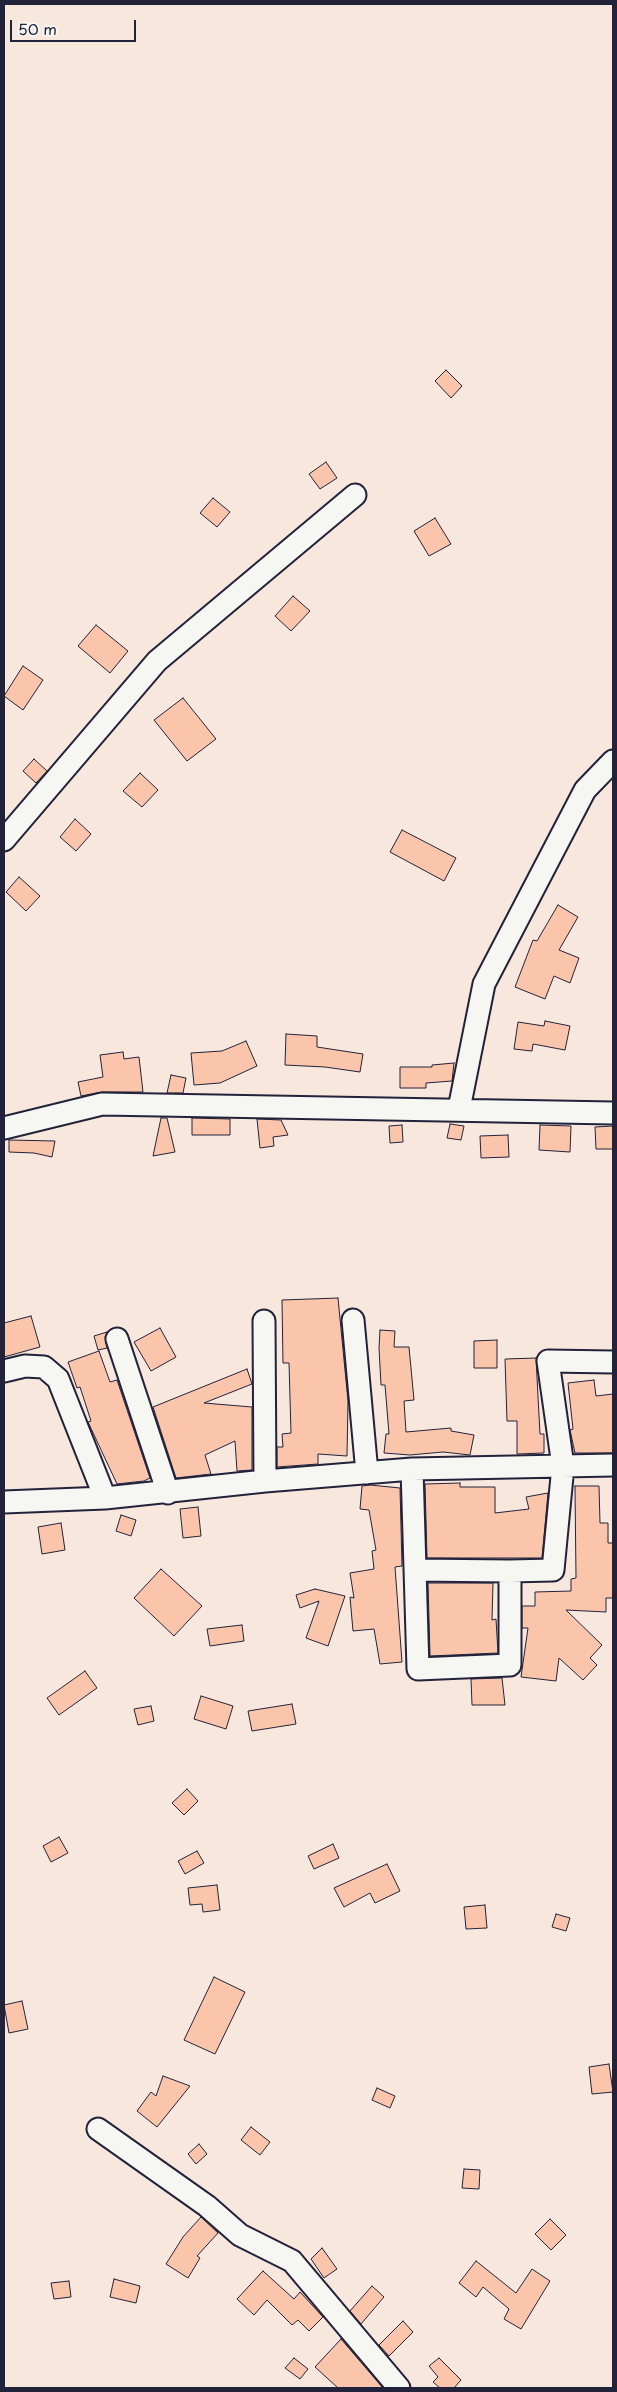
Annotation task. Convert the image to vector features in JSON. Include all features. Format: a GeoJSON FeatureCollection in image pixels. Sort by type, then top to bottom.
{"type":"FeatureCollection","features":[{"type":"Feature","properties":{"kind":"street"},"geometry":{"type":"LineString","coordinates":[[4,840],[157,661],[355,495]]}},
{"type":"Feature","properties":{"kind":"street"},"geometry":{"type":"LineString","coordinates":[[459,1109],[484,984],[584,790],[613,761]]}},
{"type":"Feature","properties":{"kind":"street"},"geometry":{"type":"LineString","coordinates":[[4,1128],[102,1104],[613,1113]]}},
{"type":"Feature","properties":{"kind":"street"},"geometry":{"type":"LineString","coordinates":[[264,1320],[266,1481]]}},
{"type":"Feature","properties":{"kind":"street"},"geometry":{"type":"LineString","coordinates":[[353,1320],[367,1473]]}},
{"type":"Feature","properties":{"kind":"street"},"geometry":{"type":"LineString","coordinates":[[117,1339],[168,1493]]}},
{"type":"Feature","properties":{"kind":"street"},"geometry":{"type":"LineString","coordinates":[[414,1570],[553,1570],[563,1466],[548,1361],[613,1362]]}},
{"type":"Feature","properties":{"kind":"street"},"geometry":{"type":"LineString","coordinates":[[4,1372],[25,1366],[44,1367],[58,1379],[105,1498]]}},
{"type":"Feature","properties":{"kind":"street"},"geometry":{"type":"LineString","coordinates":[[4,1502],[105,1498],[168,1493],[266,1481],[412,1469],[613,1465]]}},
{"type":"Feature","properties":{"kind":"street"},"geometry":{"type":"LineString","coordinates":[[412,1469],[418,1669],[510,1665],[510,1571]]}},
{"type":"Feature","properties":{"kind":"street"},"geometry":{"type":"LineString","coordinates":[[98,2128],[207,2206],[240,2235],[292,2261],[399,2388]]}},
{"type":"Feature","properties":{"kind":"building"},"geometry":{"type":"Polygon","coordinates":[[[446,370],[462,386],[451,398],[435,381],[446,370]]]}},
{"type":"Feature","properties":{"kind":"building"},"geometry":{"type":"Polygon","coordinates":[[[326,462],[337,478],[320,489],[309,474],[326,462]]]}},
{"type":"Feature","properties":{"kind":"building"},"geometry":{"type":"Polygon","coordinates":[[[213,498],[230,512],[217,527],[200,513],[213,498]]]}},
{"type":"Feature","properties":{"kind":"building"},"geometry":{"type":"Polygon","coordinates":[[[435,518],[451,544],[429,556],[414,531],[435,518]]]}},
{"type":"Feature","properties":{"kind":"building"},"geometry":{"type":"Polygon","coordinates":[[[293,596],[310,611],[291,631],[275,616],[293,596]]]}},
{"type":"Feature","properties":{"kind":"building"},"geometry":{"type":"Polygon","coordinates":[[[96,625],[128,651],[110,673],[78,646],[96,625]]]}},
{"type":"Feature","properties":{"kind":"building"},"geometry":{"type":"Polygon","coordinates":[[[23,666],[43,680],[23,710],[4,696],[23,666]]]}},
{"type":"Feature","properties":{"kind":"building"},"geometry":{"type":"Polygon","coordinates":[[[183,698],[216,739],[187,761],[154,720],[183,698]]]}},
{"type":"Feature","properties":{"kind":"building"},"geometry":{"type":"Polygon","coordinates":[[[34,759],[47,771],[36,783],[23,771],[34,759]]]}},
{"type":"Feature","properties":{"kind":"building"},"geometry":{"type":"Polygon","coordinates":[[[140,773],[158,790],[142,807],[123,791],[140,773]]]}},
{"type":"Feature","properties":{"kind":"building"},"geometry":{"type":"Polygon","coordinates":[[[75,819],[91,834],[76,851],[60,837],[75,819]]]}},
{"type":"Feature","properties":{"kind":"building"},"geometry":{"type":"Polygon","coordinates":[[[402,830],[456,858],[444,881],[390,852],[402,830]]]}},
{"type":"Feature","properties":{"kind":"building"},"geometry":{"type":"Polygon","coordinates":[[[19,877],[40,896],[26,911],[6,892],[19,877]]]}},
{"type":"Feature","properties":{"kind":"building"},"geometry":{"type":"Polygon","coordinates":[[[558,905],[578,917],[559,950],[579,958],[570,983],[554,976],[545,999],[515,987],[533,940],[537,941],[558,905]]]}},
{"type":"Feature","properties":{"kind":"building"},"geometry":{"type":"Polygon","coordinates":[[[545,1021],[570,1026],[565,1050],[533,1044],[532,1051],[514,1049],[518,1022],[544,1026],[545,1021]]]}},
{"type":"Feature","properties":{"kind":"building"},"geometry":{"type":"Polygon","coordinates":[[[286,1034],[317,1036],[317,1047],[363,1054],[360,1072],[325,1067],[285,1065],[286,1034]]]}},
{"type":"Feature","properties":{"kind":"building"},"geometry":{"type":"Polygon","coordinates":[[[246,1041],[257,1066],[220,1083],[194,1085],[191,1053],[222,1051],[246,1041]]]}},
{"type":"Feature","properties":{"kind":"building"},"geometry":{"type":"Polygon","coordinates":[[[123,1052],[124,1059],[139,1057],[143,1092],[102,1092],[81,1096],[78,1082],[103,1077],[100,1055],[123,1052]]]}},
{"type":"Feature","properties":{"kind":"building"},"geometry":{"type":"Polygon","coordinates":[[[454,1063],[452,1081],[426,1083],[426,1088],[400,1088],[400,1067],[432,1067],[432,1065],[454,1063]]]}},
{"type":"Feature","properties":{"kind":"building"},"geometry":{"type":"Polygon","coordinates":[[[171,1075],[186,1078],[183,1093],[167,1093],[171,1075]]]}},
{"type":"Feature","properties":{"kind":"building"},"geometry":{"type":"Polygon","coordinates":[[[161,1118],[167,1118],[175,1152],[153,1156],[161,1118]]]}},
{"type":"Feature","properties":{"kind":"building"},"geometry":{"type":"Polygon","coordinates":[[[192,1118],[230,1119],[230,1135],[192,1135],[192,1118]]]}},
{"type":"Feature","properties":{"kind":"building"},"geometry":{"type":"Polygon","coordinates":[[[257,1119],[281,1120],[288,1135],[273,1137],[274,1146],[260,1148],[257,1119]]]}},
{"type":"Feature","properties":{"kind":"building"},"geometry":{"type":"Polygon","coordinates":[[[450,1124],[464,1126],[461,1140],[447,1138],[450,1124]]]}},
{"type":"Feature","properties":{"kind":"building"},"geometry":{"type":"Polygon","coordinates":[[[402,1125],[403,1142],[390,1143],[389,1126],[402,1125]]]}},
{"type":"Feature","properties":{"kind":"building"},"geometry":{"type":"Polygon","coordinates":[[[540,1125],[571,1126],[570,1152],[539,1150],[540,1125]]]}},
{"type":"Feature","properties":{"kind":"building"},"geometry":{"type":"Polygon","coordinates":[[[613,1126],[613,1149],[596,1149],[595,1127],[613,1126]]]}},
{"type":"Feature","properties":{"kind":"building"},"geometry":{"type":"Polygon","coordinates":[[[508,1135],[509,1157],[481,1158],[480,1136],[508,1135]]]}},
{"type":"Feature","properties":{"kind":"building"},"geometry":{"type":"Polygon","coordinates":[[[9,1140],[55,1141],[52,1157],[34,1153],[9,1152],[9,1140]]]}},
{"type":"Feature","properties":{"kind":"building"},"geometry":{"type":"Polygon","coordinates":[[[338,1298],[348,1401],[347,1456],[318,1454],[318,1464],[277,1467],[277,1447],[283,1447],[282,1434],[291,1433],[289,1363],[283,1363],[282,1300],[338,1298]]]}},
{"type":"Feature","properties":{"kind":"building"},"geometry":{"type":"Polygon","coordinates":[[[31,1316],[40,1347],[4,1357],[4,1323],[31,1316]]]}},
{"type":"Feature","properties":{"kind":"building"},"geometry":{"type":"Polygon","coordinates":[[[160,1328],[176,1357],[151,1371],[134,1342],[160,1328]]]}},
{"type":"Feature","properties":{"kind":"building"},"geometry":{"type":"Polygon","coordinates":[[[380,1330],[395,1331],[394,1347],[409,1347],[414,1400],[404,1401],[406,1432],[451,1428],[451,1431],[474,1435],[470,1455],[443,1452],[410,1455],[384,1453],[386,1434],[389,1434],[385,1385],[381,1385],[380,1330]]]}},
{"type":"Feature","properties":{"kind":"building"},"geometry":{"type":"Polygon","coordinates":[[[107,1332],[105,1337],[107,1348],[98,1350],[94,1336],[107,1332]]]}},
{"type":"Feature","properties":{"kind":"building"},"geometry":{"type":"Polygon","coordinates":[[[497,1340],[497,1368],[474,1368],[474,1341],[497,1340]]]}},
{"type":"Feature","properties":{"kind":"building"},"geometry":{"type":"Polygon","coordinates":[[[99,1351],[110,1382],[117,1380],[150,1478],[144,1481],[117,1484],[88,1422],[91,1421],[80,1387],[77,1388],[68,1362],[99,1351]]]}},
{"type":"Feature","properties":{"kind":"building"},"geometry":{"type":"Polygon","coordinates":[[[536,1358],[540,1434],[544,1434],[544,1453],[517,1454],[517,1421],[507,1421],[505,1359],[536,1358]]]}},
{"type":"Feature","properties":{"kind":"building"},"geometry":{"type":"Polygon","coordinates":[[[247,1369],[252,1384],[204,1403],[252,1407],[252,1470],[237,1471],[235,1441],[205,1455],[211,1474],[176,1478],[153,1407],[247,1369]]]}},
{"type":"Feature","properties":{"kind":"building"},"geometry":{"type":"Polygon","coordinates":[[[594,1380],[596,1396],[613,1394],[613,1453],[575,1453],[570,1430],[573,1429],[568,1383],[594,1380]]]}},
{"type":"Feature","properties":{"kind":"building"},"geometry":{"type":"Polygon","coordinates":[[[460,1483],[460,1487],[495,1487],[495,1513],[529,1509],[526,1497],[548,1493],[542,1558],[427,1558],[425,1484],[460,1483]]]}},
{"type":"Feature","properties":{"kind":"building"},"geometry":{"type":"Polygon","coordinates":[[[362,1486],[400,1488],[402,1566],[395,1567],[402,1662],[380,1664],[374,1629],[353,1631],[350,1597],[354,1598],[350,1573],[374,1569],[372,1551],[376,1550],[369,1510],[360,1509],[362,1486]]]}},
{"type":"Feature","properties":{"kind":"building"},"geometry":{"type":"Polygon","coordinates":[[[575,1486],[599,1486],[600,1523],[608,1523],[608,1543],[613,1543],[613,1598],[606,1598],[606,1612],[566,1610],[602,1645],[590,1658],[597,1665],[583,1680],[559,1658],[556,1681],[521,1677],[528,1628],[522,1628],[522,1606],[535,1606],[535,1592],[571,1591],[571,1579],[576,1578],[575,1486]]]}},
{"type":"Feature","properties":{"kind":"building"},"geometry":{"type":"Polygon","coordinates":[[[198,1507],[201,1536],[183,1538],[180,1509],[198,1507]]]}},
{"type":"Feature","properties":{"kind":"building"},"geometry":{"type":"Polygon","coordinates":[[[121,1515],[136,1520],[131,1536],[116,1531],[121,1515]]]}},
{"type":"Feature","properties":{"kind":"building"},"geometry":{"type":"Polygon","coordinates":[[[61,1523],[65,1550],[42,1554],[38,1527],[61,1523]]]}},
{"type":"Feature","properties":{"kind":"building"},"geometry":{"type":"Polygon","coordinates":[[[161,1569],[202,1606],[174,1636],[134,1598],[161,1569]]]}},
{"type":"Feature","properties":{"kind":"building"},"geometry":{"type":"Polygon","coordinates":[[[428,1583],[493,1583],[492,1620],[496,1619],[498,1653],[430,1656],[428,1583]]]}},
{"type":"Feature","properties":{"kind":"building"},"geometry":{"type":"Polygon","coordinates":[[[315,1589],[345,1596],[328,1646],[306,1638],[319,1601],[300,1608],[296,1595],[315,1589]]]}},
{"type":"Feature","properties":{"kind":"building"},"geometry":{"type":"Polygon","coordinates":[[[242,1625],[244,1641],[210,1646],[207,1629],[242,1625]]]}},
{"type":"Feature","properties":{"kind":"building"},"geometry":{"type":"Polygon","coordinates":[[[85,1671],[97,1688],[59,1715],[47,1698],[85,1671]]]}},
{"type":"Feature","properties":{"kind":"building"},"geometry":{"type":"Polygon","coordinates":[[[502,1678],[505,1705],[472,1705],[471,1679],[502,1678]]]}},
{"type":"Feature","properties":{"kind":"building"},"geometry":{"type":"Polygon","coordinates":[[[201,1696],[233,1706],[226,1729],[194,1719],[201,1696]]]}},
{"type":"Feature","properties":{"kind":"building"},"geometry":{"type":"Polygon","coordinates":[[[292,1704],[296,1724],[252,1731],[248,1711],[292,1704]]]}},
{"type":"Feature","properties":{"kind":"building"},"geometry":{"type":"Polygon","coordinates":[[[151,1706],[154,1721],[138,1725],[134,1709],[151,1706]]]}},
{"type":"Feature","properties":{"kind":"building"},"geometry":{"type":"Polygon","coordinates":[[[187,1789],[198,1801],[184,1815],[172,1803],[187,1789]]]}},
{"type":"Feature","properties":{"kind":"building"},"geometry":{"type":"Polygon","coordinates":[[[59,1837],[68,1853],[51,1862],[43,1846],[59,1837]]]}},
{"type":"Feature","properties":{"kind":"building"},"geometry":{"type":"Polygon","coordinates":[[[333,1844],[339,1858],[314,1869],[308,1856],[333,1844]]]}},
{"type":"Feature","properties":{"kind":"building"},"geometry":{"type":"Polygon","coordinates":[[[197,1851],[204,1863],[185,1874],[178,1861],[197,1851]]]}},
{"type":"Feature","properties":{"kind":"building"},"geometry":{"type":"Polygon","coordinates":[[[387,1864],[400,1891],[375,1903],[370,1893],[344,1907],[334,1888],[387,1864]]]}},
{"type":"Feature","properties":{"kind":"building"},"geometry":{"type":"Polygon","coordinates":[[[217,1885],[220,1910],[203,1912],[202,1904],[190,1905],[188,1888],[217,1885]]]}},
{"type":"Feature","properties":{"kind":"building"},"geometry":{"type":"Polygon","coordinates":[[[485,1905],[487,1928],[466,1929],[464,1907],[485,1905]]]}},
{"type":"Feature","properties":{"kind":"building"},"geometry":{"type":"Polygon","coordinates":[[[556,1914],[570,1918],[566,1931],[552,1927],[556,1914]]]}},
{"type":"Feature","properties":{"kind":"building"},"geometry":{"type":"Polygon","coordinates":[[[214,1977],[245,1992],[215,2054],[184,2040],[214,1977]]]}},
{"type":"Feature","properties":{"kind":"building"},"geometry":{"type":"Polygon","coordinates":[[[22,2001],[28,2029],[9,2033],[4,2005],[22,2001]]]}},
{"type":"Feature","properties":{"kind":"building"},"geometry":{"type":"Polygon","coordinates":[[[609,2064],[613,2092],[592,2094],[589,2067],[609,2064]]]}},
{"type":"Feature","properties":{"kind":"building"},"geometry":{"type":"Polygon","coordinates":[[[163,2076],[190,2086],[157,2127],[137,2111],[151,2092],[156,2096],[163,2076]]]}},
{"type":"Feature","properties":{"kind":"building"},"geometry":{"type":"Polygon","coordinates":[[[377,2088],[395,2096],[390,2108],[372,2100],[377,2088]]]}},
{"type":"Feature","properties":{"kind":"building"},"geometry":{"type":"Polygon","coordinates":[[[251,2127],[270,2142],[260,2155],[241,2140],[251,2127]]]}},
{"type":"Feature","properties":{"kind":"building"},"geometry":{"type":"Polygon","coordinates":[[[199,2144],[207,2154],[196,2164],[188,2154],[199,2144]]]}},
{"type":"Feature","properties":{"kind":"building"},"geometry":{"type":"Polygon","coordinates":[[[464,2169],[480,2170],[479,2189],[462,2188],[464,2169]]]}},
{"type":"Feature","properties":{"kind":"building"},"geometry":{"type":"Polygon","coordinates":[[[201,2217],[218,2233],[197,2256],[200,2258],[188,2278],[166,2264],[183,2237],[201,2217]]]}},
{"type":"Feature","properties":{"kind":"building"},"geometry":{"type":"Polygon","coordinates":[[[550,2219],[566,2235],[551,2250],[535,2234],[550,2219]]]}},
{"type":"Feature","properties":{"kind":"building"},"geometry":{"type":"Polygon","coordinates":[[[322,2248],[337,2269],[324,2278],[311,2259],[322,2248]]]}},
{"type":"Feature","properties":{"kind":"building"},"geometry":{"type":"Polygon","coordinates":[[[476,2261],[516,2293],[532,2269],[550,2281],[521,2329],[504,2319],[509,2309],[483,2287],[476,2297],[459,2283],[476,2261]]]}},
{"type":"Feature","properties":{"kind":"building"},"geometry":{"type":"Polygon","coordinates":[[[263,2271],[294,2299],[300,2292],[323,2317],[309,2331],[298,2320],[292,2325],[267,2300],[254,2315],[237,2299],[263,2271]]]}},
{"type":"Feature","properties":{"kind":"building"},"geometry":{"type":"Polygon","coordinates":[[[114,2279],[140,2286],[136,2303],[110,2297],[114,2279]]]}},
{"type":"Feature","properties":{"kind":"building"},"geometry":{"type":"Polygon","coordinates":[[[69,2281],[71,2297],[54,2299],[51,2283],[69,2281]]]}},
{"type":"Feature","properties":{"kind":"building"},"geometry":{"type":"Polygon","coordinates":[[[372,2286],[384,2297],[361,2324],[350,2311],[372,2286]]]}},
{"type":"Feature","properties":{"kind":"building"},"geometry":{"type":"Polygon","coordinates":[[[403,2321],[413,2332],[389,2356],[379,2345],[403,2321]]]}},
{"type":"Feature","properties":{"kind":"building"},"geometry":{"type":"Polygon","coordinates":[[[341,2339],[383,2388],[338,2388],[315,2367],[341,2339]]]}},
{"type":"Feature","properties":{"kind":"building"},"geometry":{"type":"Polygon","coordinates":[[[294,2358],[308,2369],[300,2379],[285,2368],[294,2358]]]}},
{"type":"Feature","properties":{"kind":"building"},"geometry":{"type":"Polygon","coordinates":[[[439,2358],[461,2380],[454,2388],[440,2388],[433,2382],[438,2377],[429,2366],[439,2358]]]}}]}
